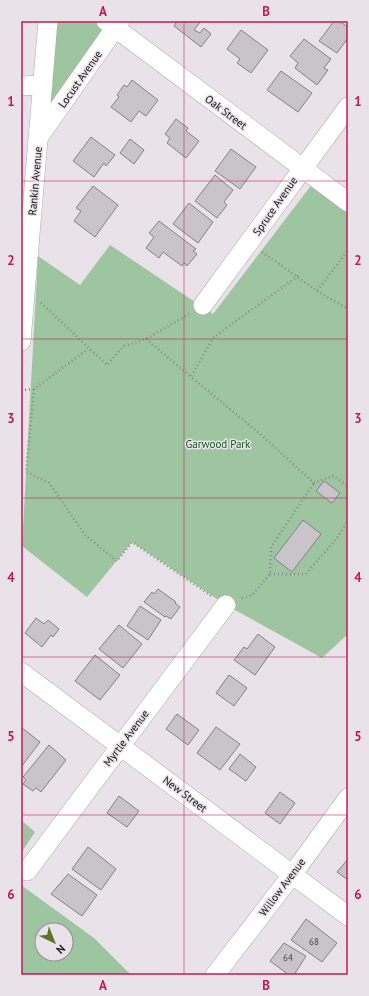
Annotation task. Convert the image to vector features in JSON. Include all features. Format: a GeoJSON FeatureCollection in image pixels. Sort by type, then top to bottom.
{"type":"FeatureCollection","features":[{"type":"Feature","properties":{"kind":"street","name":"Rankin Avenue"},"geometry":{"type":"LineString","coordinates":[[21,341],[24,289],[39,136],[48,21]]}},
{"type":"Feature","properties":{"kind":"street","name":"Locust Avenue"},"geometry":{"type":"LineString","coordinates":[[39,136],[114,23]]}},
{"type":"Feature","properties":{"kind":"street","name":"Oak Street"},"geometry":{"type":"LineString","coordinates":[[114,23],[348,202]]}},
{"type":"Feature","properties":{"kind":"street"},"geometry":{"type":"LineString","coordinates":[[21,86],[43,85]]}},
{"type":"Feature","properties":{"kind":"street","name":"Spruce Avenue"},"geometry":{"type":"LineString","coordinates":[[203,305],[348,107]]}},
{"type":"Feature","properties":{"kind":"street","name":"Myrtle Avenue"},"geometry":{"type":"LineString","coordinates":[[27,871],[226,605]]}},
{"type":"Feature","properties":{"kind":"street","name":"New Street"},"geometry":{"type":"LineString","coordinates":[[21,672],[348,916]]}},
{"type":"Feature","properties":{"kind":"street","name":"Willow Avenue"},"geometry":{"type":"LineString","coordinates":[[215,975],[292,875],[348,798]]}},
{"type":"Feature","properties":{"kind":"path"},"geometry":{"type":"LineString","coordinates":[[249,242],[317,291],[348,309]]}},
{"type":"Feature","properties":{"kind":"path"},"geometry":{"type":"LineString","coordinates":[[317,291],[348,250]]}},
{"type":"Feature","properties":{"kind":"path"},"geometry":{"type":"LineString","coordinates":[[191,377],[213,338],[298,276]]}},
{"type":"Feature","properties":{"kind":"path"},"geometry":{"type":"LineString","coordinates":[[24,289],[107,365],[124,346],[146,339],[203,305]]}},
{"type":"Feature","properties":{"kind":"path"},"geometry":{"type":"LineString","coordinates":[[146,339],[259,434],[314,483]]}},
{"type":"Feature","properties":{"kind":"path"},"geometry":{"type":"LineString","coordinates":[[21,390],[34,389],[88,349]]}},
{"type":"Feature","properties":{"kind":"path"},"geometry":{"type":"LineString","coordinates":[[34,389],[26,472],[49,483],[86,536],[117,561],[132,542],[226,605],[252,595],[270,574],[271,547],[314,483],[332,476],[348,486]]}},
{"type":"Feature","properties":{"kind":"path"},"geometry":{"type":"LineString","coordinates":[[270,574],[306,574],[348,521]]}},
{"type":"Feature","properties":{"kind":"green space"},"geometry":{"type":"Polygon","coordinates":[[[48,21],[106,21],[115,28],[39,136],[48,21]]]}},
{"type":"Feature","properties":{"kind":"green space","name":"Garwood Park"},"geometry":{"type":"Polygon","coordinates":[[[316,179],[348,202],[348,634],[322,658],[226,605],[132,542],[87,597],[22,546],[38,256],[80,285],[110,245],[213,314],[316,179]]]}},
{"type":"Feature","properties":{"kind":"green space"},"geometry":{"type":"Polygon","coordinates":[[[21,820],[35,832],[21,853],[21,820]]]}},
{"type":"Feature","properties":{"kind":"green space"},"geometry":{"type":"Polygon","coordinates":[[[21,885],[72,922],[34,922],[34,962],[74,962],[74,923],[94,938],[131,975],[21,975],[21,885]]]}},
{"type":"Feature","properties":{"kind":"building"},"geometry":{"type":"Polygon","coordinates":[[[177,21],[201,21],[194,30],[200,33],[204,28],[211,34],[201,47],[174,26],[177,21]]]}},
{"type":"Feature","properties":{"kind":"building"},"geometry":{"type":"Polygon","coordinates":[[[334,21],[339,21],[348,27],[348,38],[337,53],[319,41],[334,21]]]}},
{"type":"Feature","properties":{"kind":"building"},"geometry":{"type":"Polygon","coordinates":[[[241,30],[268,50],[251,73],[237,63],[240,59],[227,49],[241,30]]]}},
{"type":"Feature","properties":{"kind":"building"},"geometry":{"type":"Polygon","coordinates":[[[304,39],[331,59],[324,68],[328,70],[317,85],[295,68],[298,63],[290,56],[304,39]]]}},
{"type":"Feature","properties":{"kind":"building"},"geometry":{"type":"Polygon","coordinates":[[[281,71],[312,93],[298,112],[267,90],[281,71]]]}},
{"type":"Feature","properties":{"kind":"building"},"geometry":{"type":"Polygon","coordinates":[[[132,80],[158,100],[146,116],[139,111],[131,122],[111,107],[119,97],[117,95],[124,85],[127,87],[132,80]]]}},
{"type":"Feature","properties":{"kind":"building"},"geometry":{"type":"Polygon","coordinates":[[[176,119],[188,128],[186,131],[199,141],[186,158],[167,143],[170,138],[165,134],[176,119]]]}},
{"type":"Feature","properties":{"kind":"building"},"geometry":{"type":"Polygon","coordinates":[[[91,137],[115,155],[106,166],[104,163],[94,177],[73,161],[91,137]]]}},
{"type":"Feature","properties":{"kind":"building"},"geometry":{"type":"Polygon","coordinates":[[[130,139],[144,150],[134,164],[120,153],[130,139]]]}},
{"type":"Feature","properties":{"kind":"building"},"geometry":{"type":"Polygon","coordinates":[[[231,149],[256,167],[240,189],[215,171],[231,149]]]}},
{"type":"Feature","properties":{"kind":"building"},"geometry":{"type":"Polygon","coordinates":[[[215,175],[233,190],[224,202],[227,205],[217,218],[195,201],[215,175]]]}},
{"type":"Feature","properties":{"kind":"building"},"geometry":{"type":"Polygon","coordinates":[[[93,186],[118,205],[95,237],[74,221],[81,211],[76,208],[93,186]]]}},
{"type":"Feature","properties":{"kind":"building"},"geometry":{"type":"Polygon","coordinates":[[[189,203],[213,222],[198,243],[173,224],[189,203]]]}},
{"type":"Feature","properties":{"kind":"building"},"geometry":{"type":"Polygon","coordinates":[[[159,221],[196,249],[193,251],[197,254],[187,266],[184,263],[182,266],[163,252],[159,258],[146,248],[154,237],[149,233],[159,221]]]}},
{"type":"Feature","properties":{"kind":"building"},"geometry":{"type":"Polygon","coordinates":[[[324,481],[340,493],[332,503],[316,491],[324,481]]]}},
{"type":"Feature","properties":{"kind":"building"},"geometry":{"type":"Polygon","coordinates":[[[303,520],[321,534],[292,572],[274,558],[303,520]]]}},
{"type":"Feature","properties":{"kind":"building"},"geometry":{"type":"Polygon","coordinates":[[[158,589],[176,602],[175,603],[180,607],[171,619],[166,616],[165,617],[144,602],[152,592],[154,594],[158,589]]]}},
{"type":"Feature","properties":{"kind":"building"},"geometry":{"type":"Polygon","coordinates":[[[140,606],[161,620],[148,640],[127,626],[140,606]]]}},
{"type":"Feature","properties":{"kind":"building"},"geometry":{"type":"Polygon","coordinates":[[[36,618],[44,624],[48,620],[59,629],[53,637],[51,635],[42,647],[25,633],[36,618]]]}},
{"type":"Feature","properties":{"kind":"building"},"geometry":{"type":"Polygon","coordinates":[[[119,625],[142,644],[123,668],[99,649],[119,625]]]}},
{"type":"Feature","properties":{"kind":"building"},"geometry":{"type":"Polygon","coordinates":[[[258,634],[275,647],[255,675],[234,660],[244,647],[247,649],[258,634]]]}},
{"type":"Feature","properties":{"kind":"building"},"geometry":{"type":"Polygon","coordinates":[[[95,655],[120,675],[100,700],[75,681],[95,655]]]}},
{"type":"Feature","properties":{"kind":"building"},"geometry":{"type":"Polygon","coordinates":[[[229,675],[247,688],[234,706],[216,693],[229,675]]]}},
{"type":"Feature","properties":{"kind":"building"},"geometry":{"type":"Polygon","coordinates":[[[177,714],[199,730],[188,745],[166,729],[177,714]]]}},
{"type":"Feature","properties":{"kind":"building"},"geometry":{"type":"Polygon","coordinates":[[[21,727],[40,742],[21,767],[21,727]]]}},
{"type":"Feature","properties":{"kind":"building"},"geometry":{"type":"Polygon","coordinates":[[[216,727],[240,744],[220,770],[197,753],[216,727]]]}},
{"type":"Feature","properties":{"kind":"building"},"geometry":{"type":"Polygon","coordinates":[[[49,745],[66,760],[41,792],[36,788],[33,791],[23,784],[26,780],[23,777],[49,745]]]}},
{"type":"Feature","properties":{"kind":"building"},"geometry":{"type":"Polygon","coordinates":[[[240,754],[256,767],[246,781],[229,769],[240,754]]]}},
{"type":"Feature","properties":{"kind":"building"},"geometry":{"type":"Polygon","coordinates":[[[280,792],[295,803],[280,824],[265,813],[280,792]]]}},
{"type":"Feature","properties":{"kind":"building"},"geometry":{"type":"Polygon","coordinates":[[[119,796],[139,811],[127,827],[107,813],[119,796]]]}},
{"type":"Feature","properties":{"kind":"building"},"geometry":{"type":"Polygon","coordinates":[[[88,847],[116,869],[101,890],[72,869],[88,847]]]}},
{"type":"Feature","properties":{"kind":"building"},"geometry":{"type":"Polygon","coordinates":[[[348,859],[348,880],[337,872],[348,859]]]}},
{"type":"Feature","properties":{"kind":"building"},"geometry":{"type":"Polygon","coordinates":[[[68,874],[97,895],[82,916],[51,894],[68,874]]]}},
{"type":"Feature","properties":{"kind":"building"},"geometry":{"type":"Polygon","coordinates":[[[306,919],[337,943],[322,962],[291,940],[306,919]]]}},
{"type":"Feature","properties":{"kind":"building"},"geometry":{"type":"Polygon","coordinates":[[[284,943],[306,956],[294,975],[289,975],[270,961],[284,943]]]}}]}
